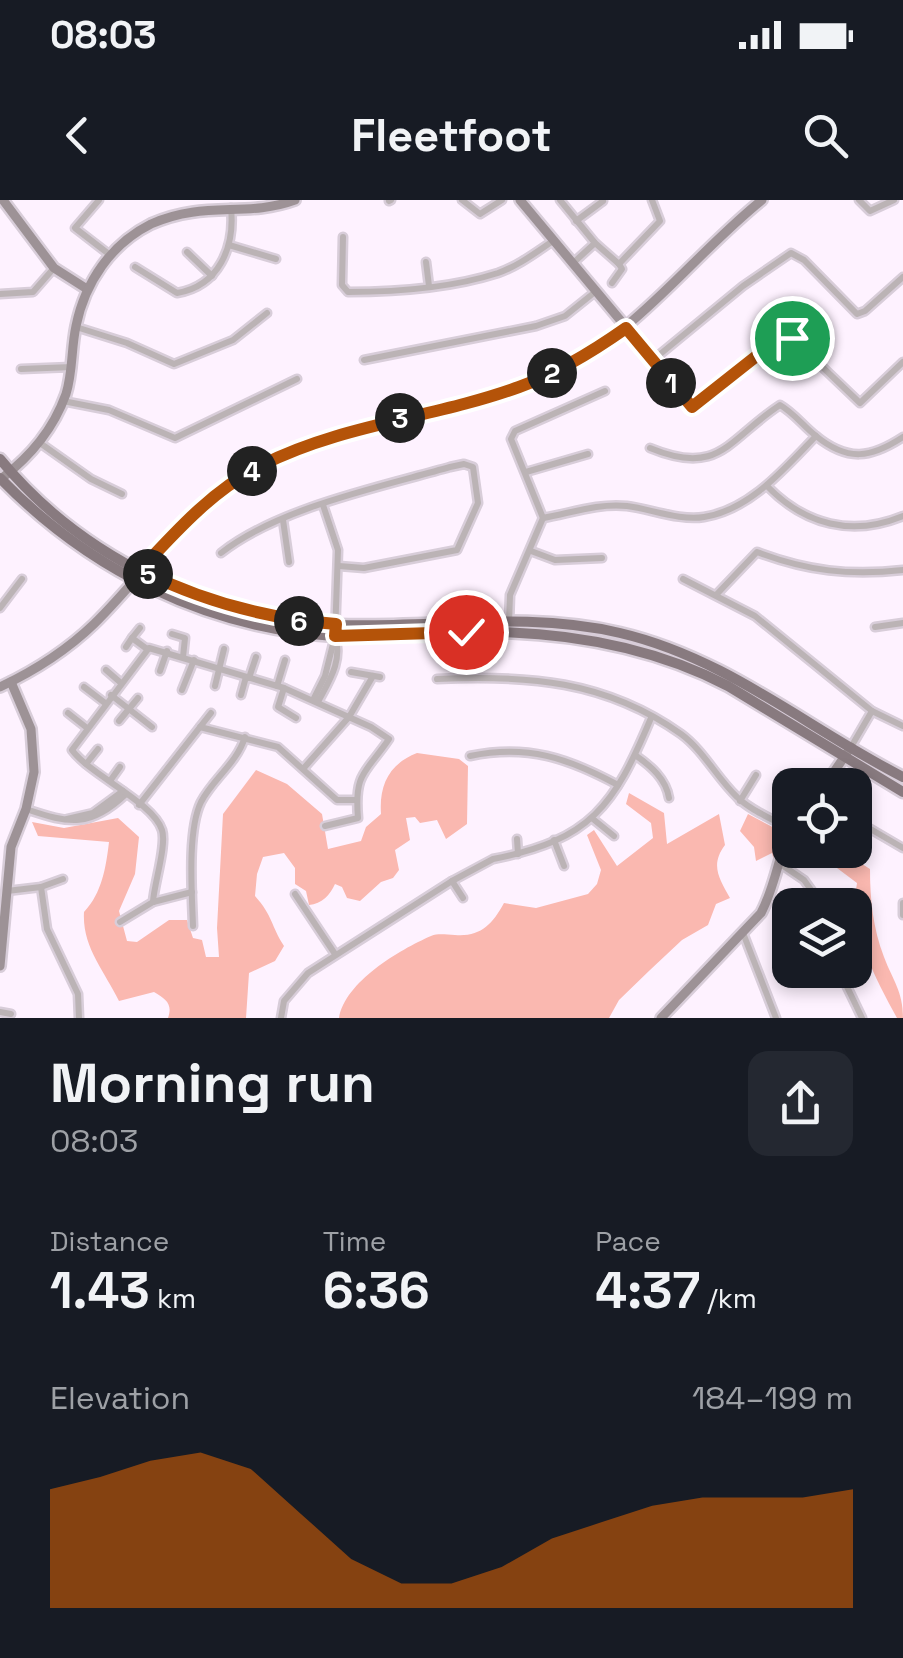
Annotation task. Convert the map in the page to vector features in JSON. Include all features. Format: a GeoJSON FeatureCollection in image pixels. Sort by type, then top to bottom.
{"type":"FeatureCollection","features":[{"type":"Feature","properties":{"kind":"main road"},"geometry":{"type":"LineString","coordinates":[[0,459],[4,476],[65,537],[132,580],[224,617],[271,628],[509,633],[585,640],[639,652],[706,675],[848,752],[903,777]]}},
{"type":"Feature","properties":{"kind":"main road"},"geometry":{"type":"LineString","coordinates":[[4,476],[69,525],[140,570],[225,604],[336,630],[509,620],[562,623],[616,632],[700,659],[759,690],[903,792]]}},
{"type":"Feature","properties":{"kind":"street"},"geometry":{"type":"LineString","coordinates":[[3,200],[54,268],[87,289]]}},
{"type":"Feature","properties":{"kind":"street"},"geometry":{"type":"LineString","coordinates":[[99,200],[76,228],[110,255]]}},
{"type":"Feature","properties":{"kind":"street"},"geometry":{"type":"LineString","coordinates":[[4,476],[40,443],[63,401],[87,289],[110,255],[130,237],[168,216],[197,208],[294,200]]}},
{"type":"Feature","properties":{"kind":"street"},"geometry":{"type":"LineString","coordinates":[[462,200],[480,214],[502,200]]}},
{"type":"Feature","properties":{"kind":"street"},"geometry":{"type":"LineString","coordinates":[[520,200],[692,407],[782,336],[792,338],[860,403],[903,362]]}},
{"type":"Feature","properties":{"kind":"street"},"geometry":{"type":"LineString","coordinates":[[560,200],[595,243],[619,264],[622,269],[612,283]]}},
{"type":"Feature","properties":{"kind":"street"},"geometry":{"type":"LineString","coordinates":[[619,264],[660,221],[652,200]]}},
{"type":"Feature","properties":{"kind":"street"},"geometry":{"type":"LineString","coordinates":[[0,686],[72,644],[200,508],[258,466],[330,436],[519,388],[587,355],[626,328],[762,200]]}},
{"type":"Feature","properties":{"kind":"street"},"geometry":{"type":"LineString","coordinates":[[859,200],[870,211],[894,200]]}},
{"type":"Feature","properties":{"kind":"street"},"geometry":{"type":"LineString","coordinates":[[576,222],[603,201]]}},
{"type":"Feature","properties":{"kind":"street"},"geometry":{"type":"LineString","coordinates":[[135,266],[177,293],[198,286],[222,264],[229,245],[230,206]]}},
{"type":"Feature","properties":{"kind":"street"},"geometry":{"type":"LineString","coordinates":[[343,237],[343,290],[386,292],[497,273],[553,242]]}},
{"type":"Feature","properties":{"kind":"street"},"geometry":{"type":"LineString","coordinates":[[572,264],[595,243]]}},
{"type":"Feature","properties":{"kind":"street"},"geometry":{"type":"LineString","coordinates":[[229,245],[276,259]]}},
{"type":"Feature","properties":{"kind":"street"},"geometry":{"type":"LineString","coordinates":[[186,252],[212,276]]}},
{"type":"Feature","properties":{"kind":"street"},"geometry":{"type":"LineString","coordinates":[[652,360],[743,286],[791,253],[804,260],[858,314],[903,277]]}},
{"type":"Feature","properties":{"kind":"street"},"geometry":{"type":"LineString","coordinates":[[426,262],[429,286]]}},
{"type":"Feature","properties":{"kind":"street"},"geometry":{"type":"LineString","coordinates":[[0,294],[34,292],[54,268]]}},
{"type":"Feature","properties":{"kind":"street"},"geometry":{"type":"LineString","coordinates":[[364,360],[536,326],[565,316],[595,292]]}},
{"type":"Feature","properties":{"kind":"street"},"geometry":{"type":"LineString","coordinates":[[76,327],[128,343],[174,364],[233,340],[268,312]]}},
{"type":"Feature","properties":{"kind":"street"},"geometry":{"type":"LineString","coordinates":[[21,369],[72,367]]}},
{"type":"Feature","properties":{"kind":"street"},"geometry":{"type":"LineString","coordinates":[[63,401],[109,410],[176,438],[297,379]]}},
{"type":"Feature","properties":{"kind":"street"},"geometry":{"type":"LineString","coordinates":[[509,633],[510,595],[542,518],[511,439],[514,431],[605,391]]}},
{"type":"Feature","properties":{"kind":"street"},"geometry":{"type":"LineString","coordinates":[[650,448],[687,460],[710,457],[780,405],[816,436],[848,454],[880,452],[903,437]]}},
{"type":"Feature","properties":{"kind":"street"},"geometry":{"type":"LineString","coordinates":[[542,518],[594,506],[624,506],[700,518],[722,513],[767,486],[816,436]]}},
{"type":"Feature","properties":{"kind":"street"},"geometry":{"type":"LineString","coordinates":[[40,443],[91,480],[122,494]]}},
{"type":"Feature","properties":{"kind":"street"},"geometry":{"type":"LineString","coordinates":[[526,472],[588,454]]}},
{"type":"Feature","properties":{"kind":"street"},"geometry":{"type":"LineString","coordinates":[[221,553],[242,536],[323,505],[468,465],[474,468],[478,502],[459,547],[453,552],[364,568],[339,566]]}},
{"type":"Feature","properties":{"kind":"street"},"geometry":{"type":"LineString","coordinates":[[767,486],[782,502],[823,524],[868,528],[903,516]]}},
{"type":"Feature","properties":{"kind":"street"},"geometry":{"type":"LineString","coordinates":[[315,701],[330,673],[339,566],[338,550],[323,505]]}},
{"type":"Feature","properties":{"kind":"street"},"geometry":{"type":"LineString","coordinates":[[283,520],[289,562]]}},
{"type":"Feature","properties":{"kind":"street"},"geometry":{"type":"LineString","coordinates":[[531,551],[555,560],[602,558]]}},
{"type":"Feature","properties":{"kind":"street"},"geometry":{"type":"LineString","coordinates":[[717,594],[757,552],[796,566],[841,574],[903,570]]}},
{"type":"Feature","properties":{"kind":"street"},"geometry":{"type":"LineString","coordinates":[[0,608],[22,579]]}},
{"type":"Feature","properties":{"kind":"street"},"geometry":{"type":"LineString","coordinates":[[683,579],[755,616],[872,711],[903,726]]}},
{"type":"Feature","properties":{"kind":"street"},"geometry":{"type":"LineString","coordinates":[[875,626],[903,623]]}},
{"type":"Feature","properties":{"kind":"street"},"geometry":{"type":"LineString","coordinates":[[126,647],[140,628]]}},
{"type":"Feature","properties":{"kind":"street"},"geometry":{"type":"LineString","coordinates":[[172,634],[185,638],[183,657]]}},
{"type":"Feature","properties":{"kind":"street"},"geometry":{"type":"LineString","coordinates":[[132,638],[147,650]]}},
{"type":"Feature","properties":{"kind":"street"},"geometry":{"type":"LineString","coordinates":[[153,902],[162,830],[139,804],[72,750],[147,650],[155,648],[280,687],[390,740],[356,787],[358,818],[325,826]]}},
{"type":"Feature","properties":{"kind":"street"},"geometry":{"type":"LineString","coordinates":[[214,686],[224,649]]}},
{"type":"Feature","properties":{"kind":"street"},"geometry":{"type":"LineString","coordinates":[[160,671],[167,652]]}},
{"type":"Feature","properties":{"kind":"street"},"geometry":{"type":"LineString","coordinates":[[241,695],[256,657]]}},
{"type":"Feature","properties":{"kind":"street"},"geometry":{"type":"LineString","coordinates":[[182,690],[194,660]]}},
{"type":"Feature","properties":{"kind":"street"},"geometry":{"type":"LineString","coordinates":[[278,707],[285,660]]}},
{"type":"Feature","properties":{"kind":"street"},"geometry":{"type":"LineString","coordinates":[[106,670],[122,683]]}},
{"type":"Feature","properties":{"kind":"street"},"geometry":{"type":"LineString","coordinates":[[304,769],[377,677],[351,672]]}},
{"type":"Feature","properties":{"kind":"street"},"geometry":{"type":"LineString","coordinates":[[437,680],[488,677],[580,686],[683,736],[740,801],[772,820]]}},
{"type":"Feature","properties":{"kind":"street"},"geometry":{"type":"LineString","coordinates":[[1,964],[11,847],[32,788],[34,752],[32,729],[11,682]]}},
{"type":"Feature","properties":{"kind":"street"},"geometry":{"type":"LineString","coordinates":[[84,687],[105,704]]}},
{"type":"Feature","properties":{"kind":"street"},"geometry":{"type":"LineString","coordinates":[[112,696],[152,727]]}},
{"type":"Feature","properties":{"kind":"street"},"geometry":{"type":"LineString","coordinates":[[120,721],[138,698]]}},
{"type":"Feature","properties":{"kind":"street"},"geometry":{"type":"LineString","coordinates":[[268,704],[296,718]]}},
{"type":"Feature","properties":{"kind":"street"},"geometry":{"type":"LineString","coordinates":[[836,768],[872,711]]}},
{"type":"Feature","properties":{"kind":"street"},"geometry":{"type":"LineString","coordinates":[[68,713],[87,728]]}},
{"type":"Feature","properties":{"kind":"street"},"geometry":{"type":"LineString","coordinates":[[139,804],[211,713]]}},
{"type":"Feature","properties":{"kind":"street"},"geometry":{"type":"LineString","coordinates":[[281,1018],[284,1001],[308,973],[335,954],[493,859],[576,832],[594,819],[636,755],[651,718]]}},
{"type":"Feature","properties":{"kind":"street"},"geometry":{"type":"LineString","coordinates":[[200,727],[278,748],[337,800],[356,800]]}},
{"type":"Feature","properties":{"kind":"street"},"geometry":{"type":"LineString","coordinates":[[194,926],[192,892],[200,805],[245,738]]}},
{"type":"Feature","properties":{"kind":"street"},"geometry":{"type":"LineString","coordinates":[[86,764],[98,749]]}},
{"type":"Feature","properties":{"kind":"street"},"geometry":{"type":"LineString","coordinates":[[470,756],[500,750],[541,754],[582,766],[618,785]]}},
{"type":"Feature","properties":{"kind":"street"},"geometry":{"type":"LineString","coordinates":[[636,755],[668,787],[669,798]]}},
{"type":"Feature","properties":{"kind":"street"},"geometry":{"type":"LineString","coordinates":[[110,781],[120,767]]}},
{"type":"Feature","properties":{"kind":"street"},"geometry":{"type":"LineString","coordinates":[[740,801],[756,775]]}},
{"type":"Feature","properties":{"kind":"street"},"geometry":{"type":"LineString","coordinates":[[26,809],[64,819],[94,815],[124,792]]}},
{"type":"Feature","properties":{"kind":"street"},"geometry":{"type":"LineString","coordinates":[[594,819],[614,836]]}},
{"type":"Feature","properties":{"kind":"street"},"geometry":{"type":"LineString","coordinates":[[872,830],[903,848]]}},
{"type":"Feature","properties":{"kind":"street"},"geometry":{"type":"LineString","coordinates":[[516,839],[518,854]]}},
{"type":"Feature","properties":{"kind":"street"},"geometry":{"type":"LineString","coordinates":[[554,840],[564,866]]}},
{"type":"Feature","properties":{"kind":"street"},"geometry":{"type":"LineString","coordinates":[[661,1018],[744,933],[770,896],[777,868]]}},
{"type":"Feature","properties":{"kind":"street"},"geometry":{"type":"LineString","coordinates":[[787,868],[810,888]]}},
{"type":"Feature","properties":{"kind":"street"},"geometry":{"type":"LineString","coordinates":[[6,891],[41,887],[63,879]]}},
{"type":"Feature","properties":{"kind":"street"},"geometry":{"type":"LineString","coordinates":[[452,881],[463,898]]}},
{"type":"Feature","properties":{"kind":"street"},"geometry":{"type":"LineString","coordinates":[[41,887],[47,929],[78,994],[79,1018]]}},
{"type":"Feature","properties":{"kind":"street"},"geometry":{"type":"LineString","coordinates":[[120,922],[153,902],[192,892]]}},
{"type":"Feature","properties":{"kind":"street"},"geometry":{"type":"LineString","coordinates":[[294,894],[335,954]]}},
{"type":"Feature","properties":{"kind":"street"},"geometry":{"type":"LineString","coordinates":[[903,903],[903,914]]}},
{"type":"Feature","properties":{"kind":"street"},"geometry":{"type":"LineString","coordinates":[[744,933],[776,1018]]}},
{"type":"Feature","properties":{"kind":"street"},"geometry":{"type":"LineString","coordinates":[[848,988],[862,1018]]}},
{"type":"Feature","properties":{"kind":"street"},"geometry":{"type":"LineString","coordinates":[[0,1012],[11,1014]]}},
{"type":"Feature","properties":{"kind":"shaded area"},"geometry":{"type":"Polygon","coordinates":[[[417,753],[459,759],[468,766],[467,824],[446,839],[437,820],[420,823],[415,817],[406,818],[410,840],[395,850],[399,870],[360,901],[347,898],[342,887],[335,884],[325,898],[309,905],[306,891],[295,884],[295,868],[284,853],[263,857],[255,896],[284,946],[275,961],[249,973],[246,1018],[168,1018],[167,1002],[154,992],[119,1001],[90,947],[84,925],[84,912],[102,879],[109,842],[38,836],[32,822],[64,828],[118,818],[139,837],[135,874],[119,911],[127,941],[137,942],[169,920],[187,920],[193,938],[202,940],[206,957],[219,957],[223,814],[256,770],[287,784],[322,814],[328,849],[361,841],[366,827],[381,814],[384,785],[393,769],[417,753]]]}},
{"type":"Feature","properties":{"kind":"shaded area"},"geometry":{"type":"Polygon","coordinates":[[[629,793],[664,813],[667,844],[719,814],[725,845],[718,859],[718,871],[730,898],[716,904],[708,925],[682,940],[619,1000],[609,1018],[339,1018],[343,1005],[362,980],[418,942],[437,935],[478,932],[495,918],[504,903],[536,908],[588,894],[597,884],[601,870],[587,835],[594,830],[617,866],[653,838],[651,823],[626,804],[629,793]]]}},
{"type":"Feature","properties":{"kind":"shaded area"},"geometry":{"type":"Polygon","coordinates":[[[748,814],[772,827],[772,853],[756,861],[754,847],[740,831],[748,814]]]}},
{"type":"Feature","properties":{"kind":"shaded area"},"geometry":{"type":"Polygon","coordinates":[[[837,868],[870,869],[871,888],[856,888],[857,883],[837,868]]]}},
{"type":"Feature","properties":{"kind":"shaded area"},"geometry":{"type":"Polygon","coordinates":[[[872,903],[903,1018],[897,1018],[872,967],[872,903]]]}},
{"type":"Feature","properties":{"kind":"route"},"geometry":{"type":"LineString","coordinates":[[466,632],[335,636],[336,624],[252,612],[186,591],[140,570],[200,508],[258,466],[330,436],[519,388],[587,355],[626,328],[692,407],[782,336],[792,338]]}}]}
